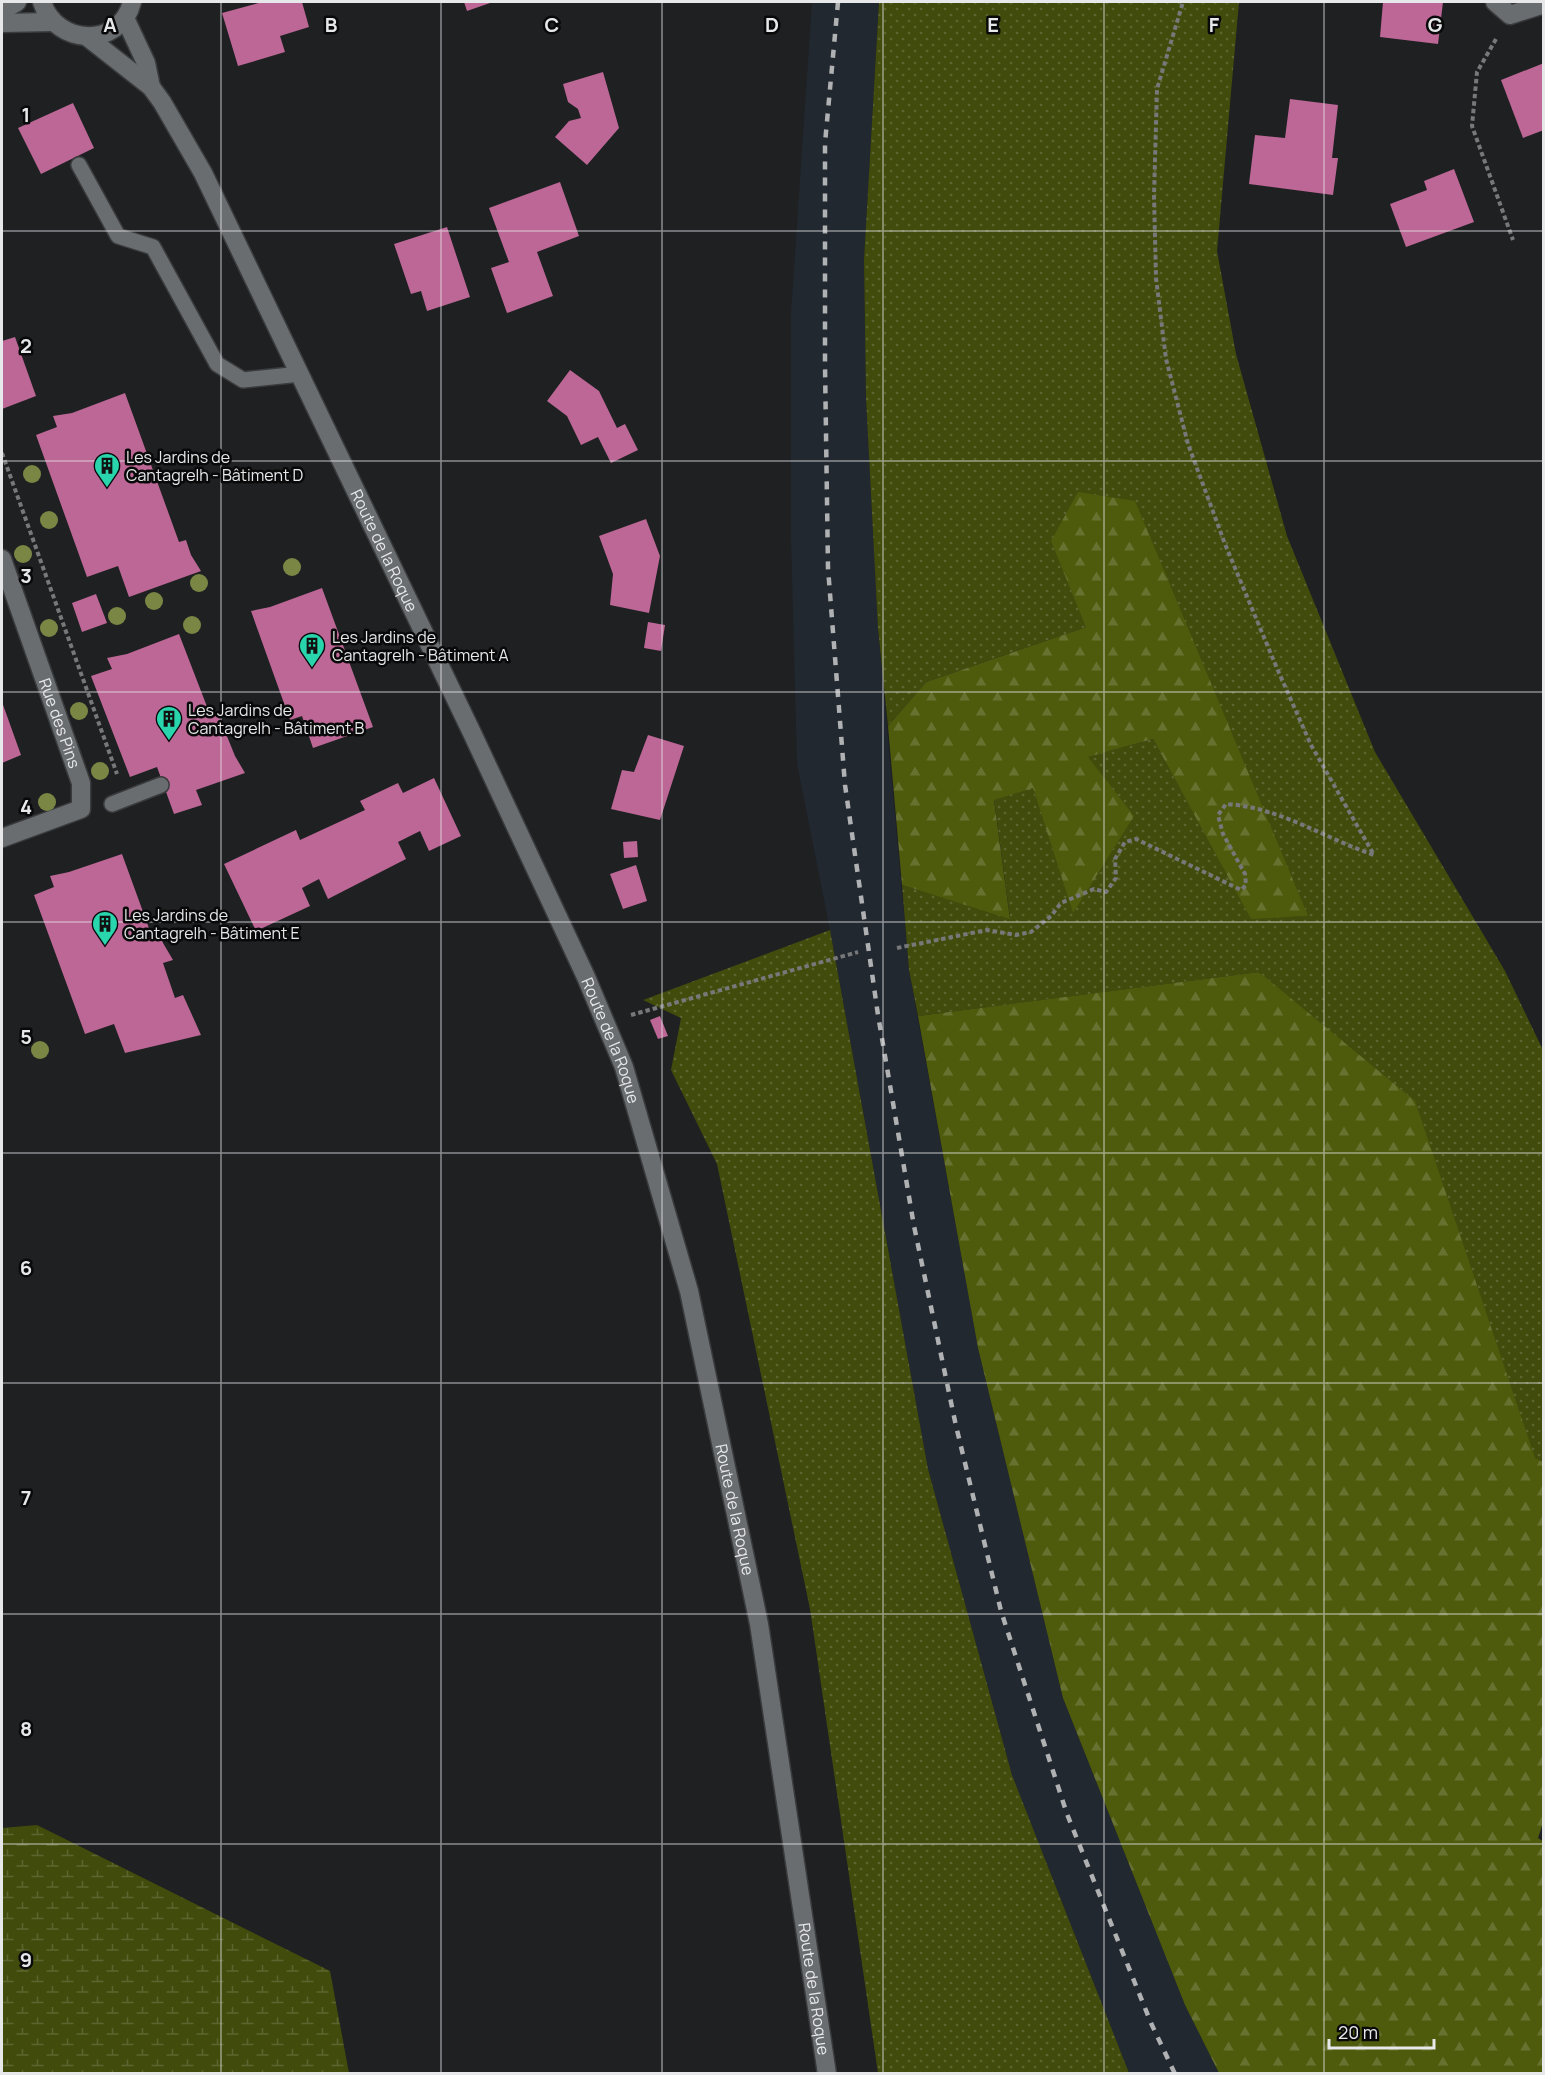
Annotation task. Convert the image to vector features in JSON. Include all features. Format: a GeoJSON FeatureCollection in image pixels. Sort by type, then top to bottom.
{"type":"FeatureCollection","features":[{"type":"Feature","properties":{"kind":"street"},"geometry":{"type":"LineString","coordinates":[[2,11],[17,2]]}},
{"type":"Feature","properties":{"kind":"street"},"geometry":{"type":"LineString","coordinates":[[42,2],[45,11],[53,21]]}},
{"type":"Feature","properties":{"kind":"street"},"geometry":{"type":"LineString","coordinates":[[1495,2],[1510,15],[1544,4]]}},
{"type":"Feature","properties":{"kind":"street"},"geometry":{"type":"LineString","coordinates":[[86,36],[100,34],[114,28],[128,10]]}},
{"type":"Feature","properties":{"kind":"street","name":"Route de la Roque"},"geometry":{"type":"LineString","coordinates":[[128,10],[146,63],[151,87]]}},
{"type":"Feature","properties":{"kind":"street"},"geometry":{"type":"LineString","coordinates":[[2,23],[53,21]]}},
{"type":"Feature","properties":{"kind":"street","name":"Route de la Roque"},"geometry":{"type":"LineString","coordinates":[[53,21],[74,35],[86,36],[151,87],[203,172],[473,735],[586,977],[624,1067],[689,1291],[759,1624],[826,2073]]}},
{"type":"Feature","properties":{"kind":"street","name":"Rue des Pins"},"geometry":{"type":"LineString","coordinates":[[2,559],[81,783],[81,809],[2,838]]}},
{"type":"Feature","properties":{"kind":"lane"},"geometry":{"type":"LineString","coordinates":[[79,165],[118,236],[153,247],[217,364],[243,380],[300,374]]}},
{"type":"Feature","properties":{"kind":"lane"},"geometry":{"type":"LineString","coordinates":[[119,801],[161,785]]}},
{"type":"Feature","properties":{"kind":"path"},"geometry":{"type":"LineString","coordinates":[[897,948],[987,930],[1016,935],[1031,932],[1051,916],[1061,903],[1094,889],[1106,892],[1116,878],[1115,858],[1125,842],[1136,839],[1241,890],[1246,885],[1245,874],[1223,834],[1218,815],[1226,804],[1247,805],[1283,816],[1374,855],[1311,745],[1276,666],[1225,544],[1188,444],[1166,359],[1156,278],[1154,196],[1157,89],[1183,2]]}},
{"type":"Feature","properties":{"kind":"path"},"geometry":{"type":"LineString","coordinates":[[1510,15],[1477,72],[1472,126],[1514,240]]}},
{"type":"Feature","properties":{"kind":"path"},"geometry":{"type":"LineString","coordinates":[[2,453],[119,801]]}},
{"type":"Feature","properties":{"kind":"path"},"geometry":{"type":"LineString","coordinates":[[604,1023],[858,952]]}},
{"type":"Feature","properties":{"kind":"shaded area"},"geometry":{"type":"Polygon","coordinates":[[[812,2],[879,2],[864,260],[866,398],[878,628],[909,970],[978,1348],[1063,1698],[1185,2005],[1219,2073],[1129,2073],[1012,1775],[928,1469],[830,930],[797,764],[791,538],[791,313],[812,2]]]}},
{"type":"Feature","properties":{"kind":"green space"},"geometry":{"type":"Polygon","coordinates":[[[879,2],[1239,2],[1217,251],[1236,354],[1287,536],[1375,752],[1505,971],[1543,1050],[1543,1462],[1535,1459],[1260,972],[918,1016],[909,970],[902,885],[1010,918],[994,799],[1033,787],[1073,912],[1087,757],[1153,739],[1251,918],[1307,916],[1086,627],[926,682],[888,726],[878,628],[866,398],[864,260],[879,2]]]}},
{"type":"Feature","properties":{"kind":"green space"},"geometry":{"type":"Polygon","coordinates":[[[1078,492],[1135,501],[1308,916],[1251,919],[1153,739],[1088,757],[1134,816],[1073,913],[1033,788],[994,800],[1010,919],[902,885],[888,726],[926,682],[1086,627],[1051,541],[1078,492]]]}},
{"type":"Feature","properties":{"kind":"green space"},"geometry":{"type":"Polygon","coordinates":[[[830,930],[928,1469],[1012,1775],[1129,2073],[878,2073],[810,1609],[717,1164],[671,1070],[681,1018],[643,1000],[830,930]]]}},
{"type":"Feature","properties":{"kind":"green space"},"geometry":{"type":"Polygon","coordinates":[[[1259,972],[1415,1101],[1535,1458],[1543,1462],[1544,1820],[1538,1838],[1544,1842],[1543,2073],[1219,2073],[1185,2005],[1063,1698],[978,1348],[918,1016],[1259,972]]]}},
{"type":"Feature","properties":{"kind":"green space"},"geometry":{"type":"Polygon","coordinates":[[[37,1825],[330,1971],[349,2073],[2,2073],[2,1828],[37,1825]]]}},
{"type":"Feature","properties":{"kind":"building"},"geometry":{"type":"Polygon","coordinates":[[[262,2],[302,2],[309,27],[280,36],[285,52],[238,66],[222,13],[262,2]]]}},
{"type":"Feature","properties":{"kind":"building"},"geometry":{"type":"Polygon","coordinates":[[[464,2],[493,2],[467,11],[464,2]]]}},
{"type":"Feature","properties":{"kind":"building"},"geometry":{"type":"Polygon","coordinates":[[[1383,2],[1443,2],[1438,44],[1380,37],[1383,2]]]}},
{"type":"Feature","properties":{"kind":"building"},"geometry":{"type":"Polygon","coordinates":[[[1544,63],[1544,130],[1523,138],[1501,80],[1544,63]]]}},
{"type":"Feature","properties":{"kind":"building"},"geometry":{"type":"Polygon","coordinates":[[[603,72],[619,128],[587,165],[555,137],[569,121],[581,118],[578,109],[568,102],[563,84],[603,72]]]}},
{"type":"Feature","properties":{"kind":"building"},"geometry":{"type":"Polygon","coordinates":[[[1290,99],[1338,105],[1332,158],[1338,158],[1333,195],[1249,184],[1255,135],[1285,138],[1290,99]]]}},
{"type":"Feature","properties":{"kind":"building"},"geometry":{"type":"Polygon","coordinates":[[[73,103],[94,148],[41,174],[18,128],[73,103]]]}},
{"type":"Feature","properties":{"kind":"building"},"geometry":{"type":"Polygon","coordinates":[[[1454,169],[1474,222],[1406,247],[1390,204],[1427,190],[1424,181],[1454,169]]]}},
{"type":"Feature","properties":{"kind":"building"},"geometry":{"type":"Polygon","coordinates":[[[560,182],[579,236],[537,252],[553,296],[507,313],[491,268],[509,262],[489,208],[560,182]]]}},
{"type":"Feature","properties":{"kind":"building"},"geometry":{"type":"Polygon","coordinates":[[[447,227],[470,297],[427,311],[421,291],[411,294],[394,244],[447,227]]]}},
{"type":"Feature","properties":{"kind":"building"},"geometry":{"type":"Polygon","coordinates":[[[15,337],[36,396],[2,409],[2,341],[15,337]]]}},
{"type":"Feature","properties":{"kind":"building"},"geometry":{"type":"Polygon","coordinates":[[[570,370],[599,391],[617,428],[625,424],[638,450],[611,463],[598,437],[581,445],[567,416],[547,401],[570,370]]]}},
{"type":"Feature","properties":{"kind":"building","name":"Les Jardins de Cantagrelh - Bâtiment D"},"geometry":{"type":"Polygon","coordinates":[[[125,393],[179,542],[186,540],[191,555],[201,571],[129,597],[118,566],[87,577],[36,435],[57,427],[53,416],[72,413],[125,393]]]}},
{"type":"Feature","properties":{"kind":"building"},"geometry":{"type":"Polygon","coordinates":[[[646,519],[660,556],[649,613],[610,605],[613,574],[599,536],[646,519]]]}},
{"type":"Feature","properties":{"kind":"building","name":"Les Jardins de Cantagrelh - Bâtiment A"},"geometry":{"type":"Polygon","coordinates":[[[322,588],[373,727],[313,748],[302,716],[290,720],[251,611],[270,607],[322,588]]]}},
{"type":"Feature","properties":{"kind":"building"},"geometry":{"type":"Polygon","coordinates":[[[96,594],[107,623],[82,632],[72,603],[96,594]]]}},
{"type":"Feature","properties":{"kind":"building"},"geometry":{"type":"Polygon","coordinates":[[[648,622],[665,625],[661,651],[644,648],[648,622]]]}},
{"type":"Feature","properties":{"kind":"building","name":"Les Jardins de Cantagrelh - Bâtiment B"},"geometry":{"type":"Polygon","coordinates":[[[179,634],[211,717],[218,714],[235,756],[245,773],[196,790],[202,805],[174,814],[157,767],[130,777],[91,676],[112,669],[107,658],[127,654],[179,634]]]}},
{"type":"Feature","properties":{"kind":"building"},"geometry":{"type":"Polygon","coordinates":[[[2,702],[21,755],[2,763],[2,702]]]}},
{"type":"Feature","properties":{"kind":"building"},"geometry":{"type":"Polygon","coordinates":[[[648,735],[684,746],[660,820],[611,809],[622,770],[634,772],[648,735]]]}},
{"type":"Feature","properties":{"kind":"building"},"geometry":{"type":"Polygon","coordinates":[[[434,778],[461,836],[429,851],[420,831],[398,842],[406,859],[328,899],[319,879],[302,888],[310,906],[256,931],[224,864],[296,830],[300,840],[365,810],[360,801],[398,783],[403,793],[434,778]]]}},
{"type":"Feature","properties":{"kind":"building"},"geometry":{"type":"Polygon","coordinates":[[[637,841],[638,857],[624,858],[623,842],[637,841]]]}},
{"type":"Feature","properties":{"kind":"building","name":"Les Jardins de Cantagrelh - Bâtiment E"},"geometry":{"type":"Polygon","coordinates":[[[122,854],[150,931],[158,928],[163,943],[173,960],[163,963],[175,998],[183,995],[201,1035],[125,1053],[114,1024],[85,1034],[34,895],[54,887],[50,876],[122,854]]]}},
{"type":"Feature","properties":{"kind":"building"},"geometry":{"type":"Polygon","coordinates":[[[636,865],[647,901],[623,909],[610,874],[636,865]]]}},
{"type":"Feature","properties":{"kind":"building"},"geometry":{"type":"Polygon","coordinates":[[[660,1016],[668,1036],[658,1039],[650,1020],[660,1016]]]}},
{"type":"Feature","properties":{"kind":"railway"},"geometry":{"type":"LineString","coordinates":[[838,2],[825,143],[828,568],[845,785],[878,1015],[914,1226],[956,1426],[1001,1611],[1067,1814],[1151,2023],[1175,2074]]}},
{"type":"Feature","properties":{"kind":"place","name":"Les Jardins de Cantagrelh - Bâtiment D"},"geometry":{"type":"Point","coordinates":[107,489]}},
{"type":"Feature","properties":{"kind":"place","name":"Les Jardins de Cantagrelh - Bâtiment A"},"geometry":{"type":"Point","coordinates":[312,669]}},
{"type":"Feature","properties":{"kind":"place","name":"Les Jardins de Cantagrelh - Bâtiment B"},"geometry":{"type":"Point","coordinates":[169,742]}},
{"type":"Feature","properties":{"kind":"place","name":"Les Jardins de Cantagrelh - Bâtiment E"},"geometry":{"type":"Point","coordinates":[105,947]}}]}
